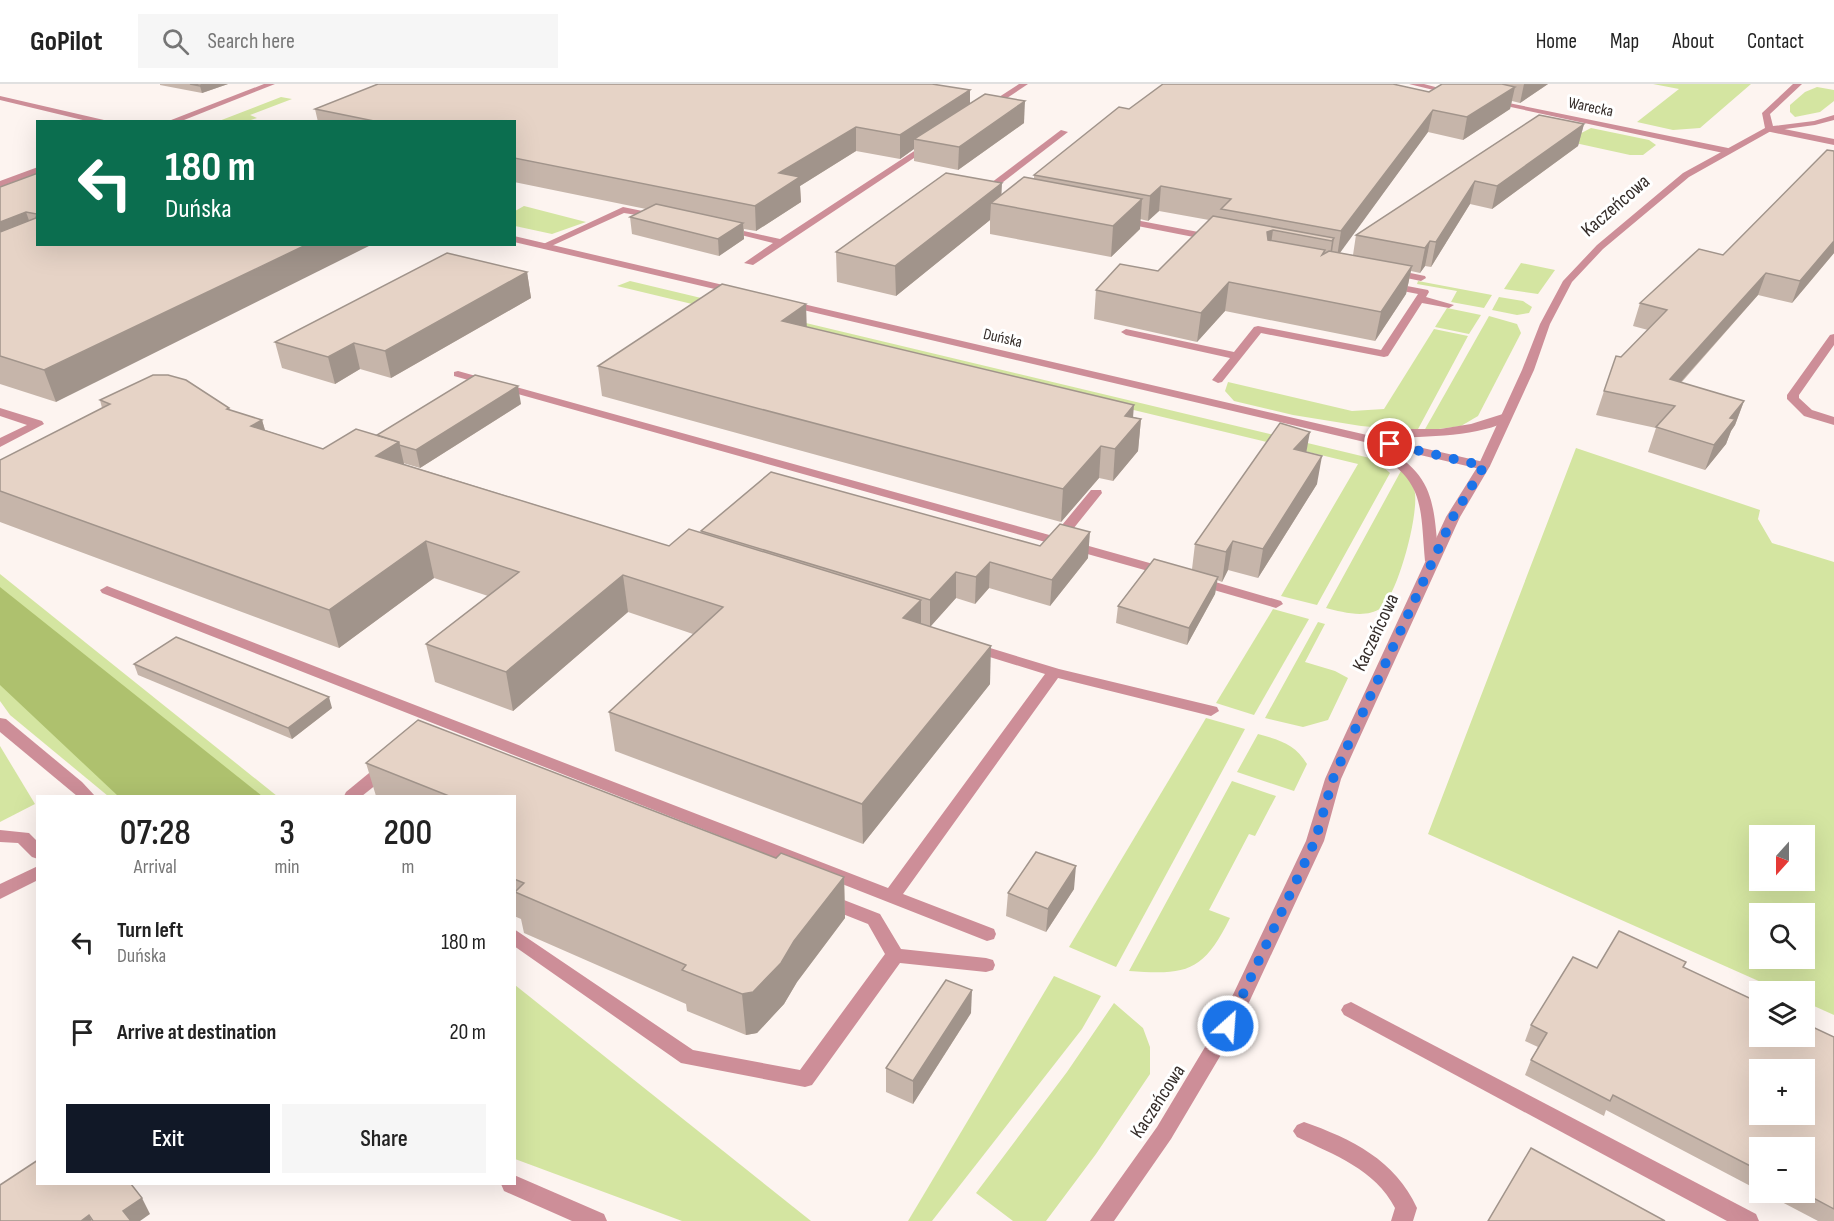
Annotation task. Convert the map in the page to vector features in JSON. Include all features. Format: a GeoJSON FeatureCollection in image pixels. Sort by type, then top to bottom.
{"type":"FeatureCollection","features":[{"type":"Feature","properties":{"kind":"street"},"geometry":{"type":"LineString","coordinates":[[175,120],[272,84]]}},
{"type":"Feature","properties":{"kind":"street"},"geometry":{"type":"LineString","coordinates":[[975,116],[1024,84]]}},
{"type":"Feature","properties":{"kind":"street"},"geometry":{"type":"LineString","coordinates":[[1413,84],[1468,96]]}},
{"type":"Feature","properties":{"kind":"street"},"geometry":{"type":"LineString","coordinates":[[1798,84],[1767,113],[1769,129],[1834,142]]}},
{"type":"Feature","properties":{"kind":"street","name":"Warecka"},"geometry":{"type":"LineString","coordinates":[[1479,98],[1728,151]]}},
{"type":"Feature","properties":{"kind":"street"},"geometry":{"type":"LineString","coordinates":[[0,99],[95,120]]}},
{"type":"Feature","properties":{"kind":"street","name":"Kaczeńcowa"},"geometry":{"type":"LineString","coordinates":[[1101,1221],[1164,1133],[1228,1026],[1315,841],[1333,779],[1432,561],[1453,517],[1484,466],[1528,370],[1545,324],[1568,281],[1600,247],[1678,180],[1769,129],[1815,123],[1834,117]]}},
{"type":"Feature","properties":{"kind":"street"},"geometry":{"type":"LineString","coordinates":[[993,196],[982,194],[1064,132]]}},
{"type":"Feature","properties":{"kind":"street"},"geometry":{"type":"LineString","coordinates":[[749,263],[945,135]]}},
{"type":"Feature","properties":{"kind":"street"},"geometry":{"type":"LineString","coordinates":[[0,184],[36,171]]}},
{"type":"Feature","properties":{"kind":"street"},"geometry":{"type":"LineString","coordinates":[[544,246],[623,210],[669,217]]}},
{"type":"Feature","properties":{"kind":"street"},"geometry":{"type":"LineString","coordinates":[[1109,218],[1225,240]]}},
{"type":"Feature","properties":{"kind":"street"},"geometry":{"type":"LineString","coordinates":[[714,227],[782,242]]}},
{"type":"Feature","properties":{"kind":"street"},"geometry":{"type":"LineString","coordinates":[[516,239],[748,294]]}},
{"type":"Feature","properties":{"kind":"street"},"geometry":{"type":"LineString","coordinates":[[1375,269],[1421,278]]}},
{"type":"Feature","properties":{"kind":"street"},"geometry":{"type":"LineString","coordinates":[[1218,380],[1258,329],[1383,354],[1424,292],[1369,282]]}},
{"type":"Feature","properties":{"kind":"street","name":"Duńska"},"geometry":{"type":"LineString","coordinates":[[771,299],[1484,466]]}},
{"type":"Feature","properties":{"kind":"street"},"geometry":{"type":"LineString","coordinates":[[1420,299],[1449,305]]}},
{"type":"Feature","properties":{"kind":"street"},"geometry":{"type":"LineString","coordinates":[[1126,332],[1237,356]]}},
{"type":"Feature","properties":{"kind":"street"},"geometry":{"type":"LineString","coordinates":[[1834,337],[1792,394],[1792,399],[1808,413],[1834,421]]}},
{"type":"Feature","properties":{"kind":"street"},"geometry":{"type":"LineString","coordinates":[[458,374],[1276,604]]}},
{"type":"Feature","properties":{"kind":"street"},"geometry":{"type":"LineString","coordinates":[[0,412],[38,424],[0,444]]}},
{"type":"Feature","properties":{"kind":"street"},"geometry":{"type":"LineString","coordinates":[[1336,432],[1440,435],[1463,431],[1506,417]]}},
{"type":"Feature","properties":{"kind":"street"},"geometry":{"type":"LineString","coordinates":[[1336,432],[1377,447],[1401,461],[1414,472],[1424,495],[1432,561]]}},
{"type":"Feature","properties":{"kind":"street"},"geometry":{"type":"LineString","coordinates":[[1056,541],[1096,493]]}},
{"type":"Feature","properties":{"kind":"street"},"geometry":{"type":"LineString","coordinates":[[107,590],[893,895],[987,934]]}},
{"type":"Feature","properties":{"kind":"street"},"geometry":{"type":"LineString","coordinates":[[963,644],[1054,672],[1211,711]]}},
{"type":"Feature","properties":{"kind":"street"},"geometry":{"type":"LineString","coordinates":[[893,895],[1054,672]]}},
{"type":"Feature","properties":{"kind":"street"},"geometry":{"type":"LineString","coordinates":[[0,723],[10,734],[64,774],[86,795]]}},
{"type":"Feature","properties":{"kind":"street"},"geometry":{"type":"LineString","coordinates":[[353,795],[401,755]]}},
{"type":"Feature","properties":{"kind":"street"},"geometry":{"type":"LineString","coordinates":[[0,836],[23,837],[36,851]]}},
{"type":"Feature","properties":{"kind":"street"},"geometry":{"type":"LineString","coordinates":[[0,892],[36,873]]}},
{"type":"Feature","properties":{"kind":"street"},"geometry":{"type":"LineString","coordinates":[[808,893],[874,919],[895,955]]}},
{"type":"Feature","properties":{"kind":"street"},"geometry":{"type":"LineString","coordinates":[[516,937],[687,1057],[805,1079],[895,955]]}},
{"type":"Feature","properties":{"kind":"street"},"geometry":{"type":"LineString","coordinates":[[895,955],[986,965]]}},
{"type":"Feature","properties":{"kind":"street"},"geometry":{"type":"LineString","coordinates":[[1351,1010],[1748,1221]]}},
{"type":"Feature","properties":{"kind":"street"},"geometry":{"type":"LineString","coordinates":[[1304,1131],[1381,1170],[1398,1188],[1406,1208],[1402,1221]]}},
{"type":"Feature","properties":{"kind":"street"},"geometry":{"type":"LineString","coordinates":[[514,1185],[596,1221]]}},
{"type":"Feature","properties":{"kind":"green space"},"geometry":{"type":"Polygon","coordinates":[[[1653,84],[1751,84],[1700,128],[1673,130],[1637,122],[1679,89],[1653,84]]]}},
{"type":"Feature","properties":{"kind":"green space"},"geometry":{"type":"Polygon","coordinates":[[[1817,87],[1834,90],[1834,101],[1820,112],[1795,117],[1790,112],[1790,105],[1805,92],[1817,87]]]}},
{"type":"Feature","properties":{"kind":"green space"},"geometry":{"type":"Polygon","coordinates":[[[281,97],[292,99],[250,115],[257,118],[251,120],[222,120],[281,97]]]}},
{"type":"Feature","properties":{"kind":"green space"},"geometry":{"type":"Polygon","coordinates":[[[1591,128],[1649,140],[1656,145],[1643,155],[1630,155],[1566,141],[1591,128]]]}},
{"type":"Feature","properties":{"kind":"green space"},"geometry":{"type":"Polygon","coordinates":[[[524,206],[586,222],[552,234],[516,226],[516,210],[524,206]]]}},
{"type":"Feature","properties":{"kind":"green space"},"geometry":{"type":"Polygon","coordinates":[[[1521,263],[1555,270],[1538,294],[1504,289],[1521,263]]]}},
{"type":"Feature","properties":{"kind":"green space"},"geometry":{"type":"Polygon","coordinates":[[[630,281],[1374,459],[1390,473],[1317,605],[1281,596],[1358,464],[617,286],[630,281]]]}},
{"type":"Feature","properties":{"kind":"green space"},"geometry":{"type":"Polygon","coordinates":[[[1418,281],[1492,295],[1484,308],[1451,302],[1457,291],[1417,284],[1418,281]]]}},
{"type":"Feature","properties":{"kind":"green space"},"geometry":{"type":"Polygon","coordinates":[[[1499,297],[1523,301],[1532,307],[1529,313],[1517,315],[1492,310],[1499,297]]]}},
{"type":"Feature","properties":{"kind":"green space"},"geometry":{"type":"Polygon","coordinates":[[[1447,308],[1481,315],[1469,334],[1435,327],[1447,308]]]}},
{"type":"Feature","properties":{"kind":"green space"},"geometry":{"type":"Polygon","coordinates":[[[1489,316],[1517,324],[1521,333],[1478,416],[1461,426],[1424,431],[1489,316]]]}},
{"type":"Feature","properties":{"kind":"green space"},"geometry":{"type":"Polygon","coordinates":[[[1434,329],[1468,336],[1417,431],[1361,426],[1293,415],[1234,401],[1225,391],[1228,382],[1352,411],[1384,409],[1434,329]]]}},
{"type":"Feature","properties":{"kind":"green space"},"geometry":{"type":"Polygon","coordinates":[[[1576,448],[1760,510],[1758,519],[1772,543],[1834,562],[1834,1015],[1815,1006],[1815,981],[1759,981],[1428,834],[1576,448]]]}},
{"type":"Feature","properties":{"kind":"green space"},"geometry":{"type":"Polygon","coordinates":[[[1402,469],[1414,489],[1414,514],[1401,570],[1388,600],[1381,608],[1361,614],[1326,608],[1402,469]]]}},
{"type":"Feature","properties":{"kind":"green space"},"geometry":{"type":"Polygon","coordinates":[[[0,574],[276,795],[107,795],[10,715],[0,701],[0,574]]]}},
{"type":"Feature","properties":{"kind":"green space"},"geometry":{"type":"Polygon","coordinates":[[[0,587],[261,795],[117,795],[0,685],[0,587]]]}},
{"type":"Feature","properties":{"kind":"green space"},"geometry":{"type":"Polygon","coordinates":[[[1273,609],[1309,619],[1254,715],[1216,703],[1273,609]]]}},
{"type":"Feature","properties":{"kind":"green space"},"geometry":{"type":"Polygon","coordinates":[[[1318,622],[1325,624],[1305,662],[1335,671],[1348,678],[1328,720],[1303,727],[1265,718],[1318,622]]]}},
{"type":"Feature","properties":{"kind":"green space"},"geometry":{"type":"Polygon","coordinates":[[[1206,718],[1245,729],[1116,967],[1069,947],[1206,718]]]}},
{"type":"Feature","properties":{"kind":"green space"},"geometry":{"type":"Polygon","coordinates":[[[1258,734],[1292,747],[1307,764],[1294,791],[1237,772],[1258,734]]]}},
{"type":"Feature","properties":{"kind":"green space"},"geometry":{"type":"Polygon","coordinates":[[[0,746],[35,804],[0,822],[0,746]]]}},
{"type":"Feature","properties":{"kind":"green space"},"geometry":{"type":"Polygon","coordinates":[[[1232,781],[1276,796],[1255,836],[1249,834],[1209,910],[1230,918],[1211,950],[1191,967],[1165,972],[1129,971],[1232,781]]]}},
{"type":"Feature","properties":{"kind":"green space"},"geometry":{"type":"Polygon","coordinates":[[[1054,976],[1101,996],[1082,1029],[932,1221],[908,1221],[1054,976]]]}},
{"type":"Feature","properties":{"kind":"green space"},"geometry":{"type":"Polygon","coordinates":[[[516,986],[811,1221],[682,1221],[516,1159],[516,986]]]}},
{"type":"Feature","properties":{"kind":"green space"},"geometry":{"type":"Polygon","coordinates":[[[1114,1003],[1143,1028],[1150,1047],[1150,1074],[1096,1154],[1046,1221],[1013,1221],[976,1193],[1067,1072],[1114,1003]]]}},
{"type":"Feature","properties":{"kind":"building"},"geometry":{"type":"Polygon","coordinates":[[[378,84],[932,84],[970,90],[900,135],[856,127],[779,173],[800,177],[755,206],[516,158],[516,120],[369,120],[315,109],[378,84]]]}},
{"type":"Feature","properties":{"kind":"building"},"geometry":{"type":"Polygon","coordinates":[[[1163,84],[1393,84],[1429,92],[1442,84],[1502,84],[1515,87],[1467,117],[1433,110],[1341,231],[1221,209],[1231,199],[1161,186],[1150,196],[1034,175],[1119,107],[1129,109],[1163,84]]]}},
{"type":"Feature","properties":{"kind":"building"},"geometry":{"type":"Polygon","coordinates":[[[985,94],[1025,101],[959,147],[914,139],[985,94]]]}},
{"type":"Feature","properties":{"kind":"building"},"geometry":{"type":"Polygon","coordinates":[[[1539,115],[1584,124],[1497,186],[1475,181],[1436,242],[1430,241],[1425,248],[1356,235],[1539,115]]]}},
{"type":"Feature","properties":{"kind":"building"},"geometry":{"type":"Polygon","coordinates":[[[1827,150],[1834,151],[1834,241],[1800,281],[1766,273],[1670,379],[1744,401],[1730,418],[1735,419],[1714,445],[1656,427],[1675,406],[1604,391],[1616,356],[1621,357],[1667,310],[1640,303],[1699,249],[1723,255],[1827,150]]]}},
{"type":"Feature","properties":{"kind":"building"},"geometry":{"type":"Polygon","coordinates":[[[946,173],[1002,183],[895,266],[836,252],[946,173]]]}},
{"type":"Feature","properties":{"kind":"building"},"geometry":{"type":"Polygon","coordinates":[[[36,174],[36,214],[26,212],[0,222],[0,187],[36,174]]]}},
{"type":"Feature","properties":{"kind":"building"},"geometry":{"type":"Polygon","coordinates":[[[1024,177],[1142,199],[1113,226],[991,203],[1024,177]]]}},
{"type":"Feature","properties":{"kind":"building"},"geometry":{"type":"Polygon","coordinates":[[[656,204],[743,223],[718,239],[630,217],[656,204]]]}},
{"type":"Feature","properties":{"kind":"building"},"geometry":{"type":"Polygon","coordinates":[[[1213,216],[1334,238],[1332,241],[1273,230],[1267,232],[1268,240],[1325,250],[1322,255],[1329,251],[1412,266],[1381,312],[1229,282],[1201,313],[1096,290],[1120,264],[1158,271],[1213,216]]]}},
{"type":"Feature","properties":{"kind":"building"},"geometry":{"type":"Polygon","coordinates":[[[36,218],[36,246],[304,246],[44,370],[0,356],[0,232],[36,218]]]}},
{"type":"Feature","properties":{"kind":"building"},"geometry":{"type":"Polygon","coordinates":[[[447,253],[527,272],[385,351],[354,343],[328,357],[275,342],[447,253]]]}},
{"type":"Feature","properties":{"kind":"building"},"geometry":{"type":"Polygon","coordinates":[[[722,284],[806,304],[782,321],[1134,405],[1125,416],[1141,419],[1115,449],[1101,446],[1063,489],[598,366],[722,284]]]}},
{"type":"Feature","properties":{"kind":"building"},"geometry":{"type":"Polygon","coordinates":[[[153,375],[168,375],[186,380],[229,408],[227,409],[262,420],[251,426],[323,449],[356,429],[399,442],[376,456],[669,546],[689,529],[921,600],[903,618],[991,646],[862,804],[609,712],[723,607],[623,575],[506,672],[426,644],[519,572],[426,541],[329,610],[0,491],[0,460],[110,404],[100,400],[153,375]]]}},
{"type":"Feature","properties":{"kind":"building"},"geometry":{"type":"Polygon","coordinates":[[[475,375],[518,386],[416,450],[377,435],[475,375]]]}},
{"type":"Feature","properties":{"kind":"building"},"geometry":{"type":"Polygon","coordinates":[[[1280,423],[1310,432],[1294,449],[1322,456],[1263,549],[1233,541],[1226,552],[1195,544],[1280,423]]]}},
{"type":"Feature","properties":{"kind":"building"},"geometry":{"type":"Polygon","coordinates":[[[771,472],[1040,546],[1060,524],[1090,532],[1052,580],[990,562],[976,577],[956,572],[930,600],[701,531],[771,472]]]}},
{"type":"Feature","properties":{"kind":"building"},"geometry":{"type":"Polygon","coordinates":[[[1154,559],[1218,577],[1189,628],[1118,606],[1154,559]]]}},
{"type":"Feature","properties":{"kind":"building"},"geometry":{"type":"Polygon","coordinates":[[[176,637],[329,697],[288,728],[134,664],[176,637]]]}},
{"type":"Feature","properties":{"kind":"building"},"geometry":{"type":"Polygon","coordinates":[[[418,720],[776,858],[781,853],[844,877],[794,941],[781,963],[753,992],[742,994],[682,970],[686,965],[516,892],[524,883],[516,880],[516,795],[446,795],[366,763],[418,720]]]}},
{"type":"Feature","properties":{"kind":"building"},"geometry":{"type":"Polygon","coordinates":[[[1036,852],[1076,866],[1048,909],[1008,893],[1036,852]]]}},
{"type":"Feature","properties":{"kind":"building"},"geometry":{"type":"Polygon","coordinates":[[[1619,931],[1686,962],[1683,967],[1749,998],[1749,1047],[1815,1047],[1815,1028],[1834,1037],[1834,1209],[1815,1199],[1815,1137],[1749,1137],[1749,1165],[1613,1095],[1610,1101],[1531,1060],[1547,1033],[1531,1025],[1573,957],[1597,968],[1619,931]]]}},
{"type":"Feature","properties":{"kind":"building"},"geometry":{"type":"Polygon","coordinates":[[[946,980],[972,990],[913,1081],[886,1068],[946,980]]]}},
{"type":"Feature","properties":{"kind":"building"},"geometry":{"type":"Polygon","coordinates":[[[1531,1148],[1665,1221],[1488,1221],[1531,1148]]]}},
{"type":"Feature","properties":{"kind":"building"},"geometry":{"type":"Polygon","coordinates":[[[36,1161],[36,1185],[132,1185],[142,1198],[123,1211],[131,1221],[93,1221],[89,1215],[81,1221],[0,1221],[0,1185],[36,1161]]]}},
{"type":"Feature","properties":{"kind":"route"},"geometry":{"type":"LineString","coordinates":[[1228,1026],[1315,841],[1333,779],[1352,736],[1453,517],[1484,466],[1390,444]]}}]}
